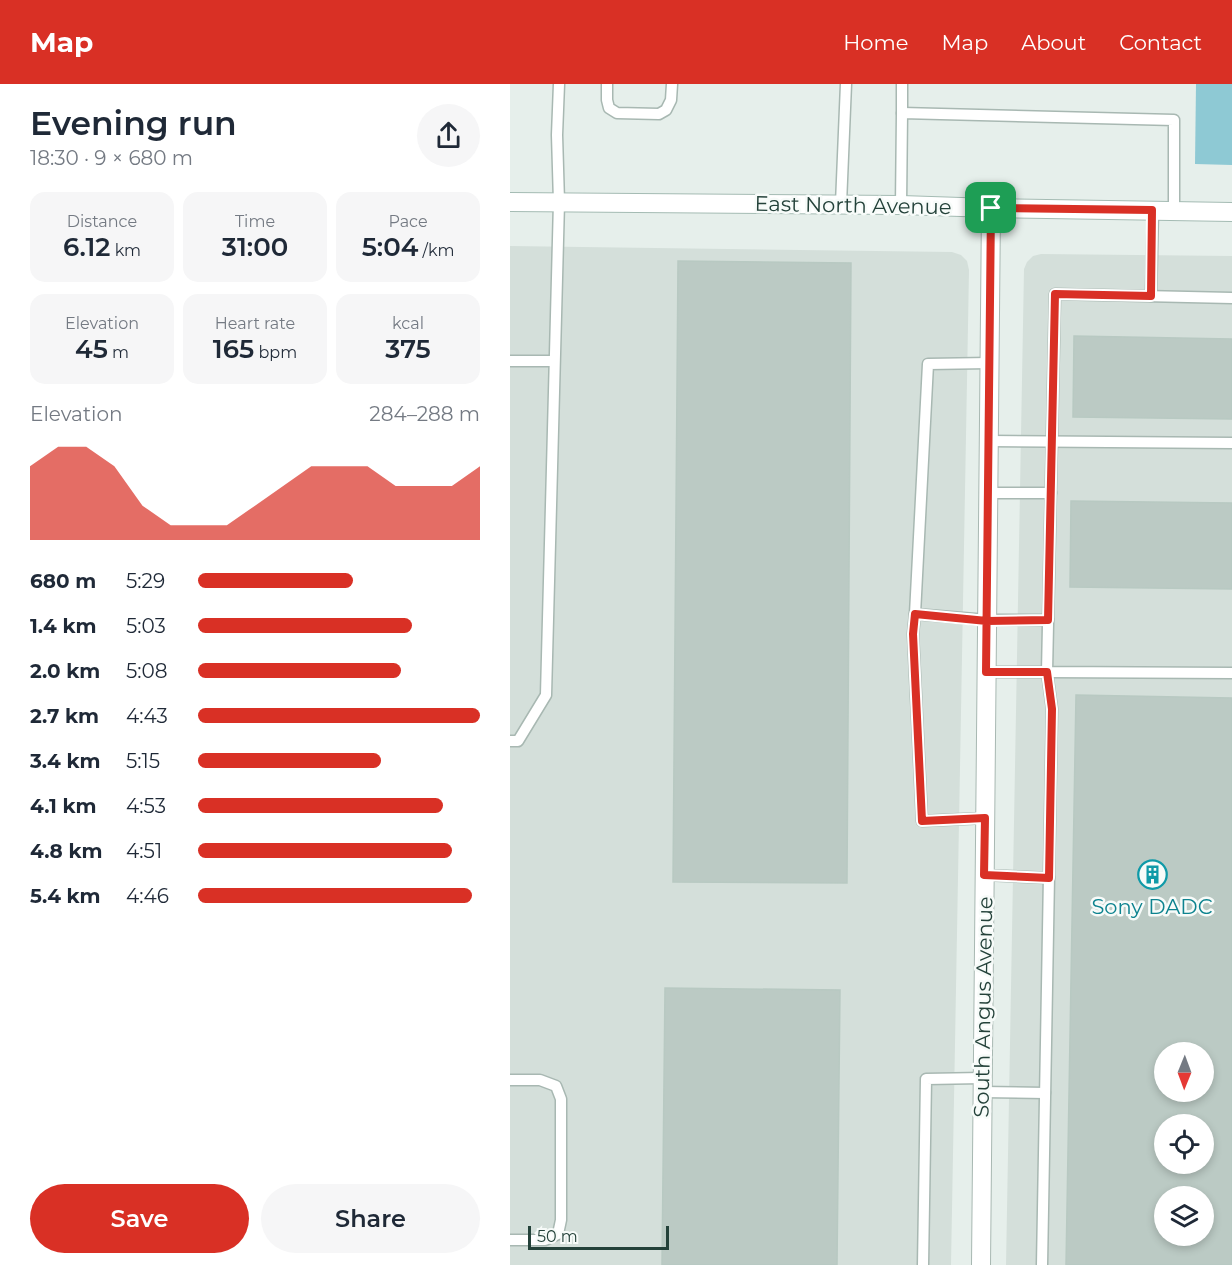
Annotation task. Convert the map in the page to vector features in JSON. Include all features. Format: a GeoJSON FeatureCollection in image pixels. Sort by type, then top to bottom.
{"type":"FeatureCollection","features":[{"type":"Feature","properties":{"kind":"street","name":"East North Avenue"},"geometry":{"type":"LineString","coordinates":[[510,202],[841,204],[1232,212]]}},
{"type":"Feature","properties":{"kind":"street","name":"South Angus Avenue"},"geometry":{"type":"LineString","coordinates":[[981,1265],[991,208]]}},
{"type":"Feature","properties":{"kind":"lane"},"geometry":{"type":"LineString","coordinates":[[514,741],[546,695],[559,202],[557,135],[559,84]]}},
{"type":"Feature","properties":{"kind":"lane"},"geometry":{"type":"LineString","coordinates":[[607,84],[609,108],[617,113],[659,114],[666,110],[671,100],[672,84]]}},
{"type":"Feature","properties":{"kind":"lane"},"geometry":{"type":"LineString","coordinates":[[841,204],[846,84]]}},
{"type":"Feature","properties":{"kind":"lane"},"geometry":{"type":"LineString","coordinates":[[901,205],[902,84]]}},
{"type":"Feature","properties":{"kind":"lane"},"geometry":{"type":"LineString","coordinates":[[902,113],[1174,120],[1174,211]]}},
{"type":"Feature","properties":{"kind":"lane"},"geometry":{"type":"LineString","coordinates":[[1151,296],[1152,210]]}},
{"type":"Feature","properties":{"kind":"lane"},"geometry":{"type":"LineString","coordinates":[[1042,1265],[1052,709],[1047,672],[1055,294],[1232,298]]}},
{"type":"Feature","properties":{"kind":"lane"},"geometry":{"type":"LineString","coordinates":[[510,361],[554,362]]}},
{"type":"Feature","properties":{"kind":"lane"},"geometry":{"type":"LineString","coordinates":[[985,818],[922,821],[913,634],[928,364],[989,363]]}},
{"type":"Feature","properties":{"kind":"lane"},"geometry":{"type":"LineString","coordinates":[[988,441],[1232,443]]}},
{"type":"Feature","properties":{"kind":"lane"},"geometry":{"type":"LineString","coordinates":[[988,493],[1051,493]]}},
{"type":"Feature","properties":{"kind":"lane"},"geometry":{"type":"LineString","coordinates":[[915,614],[987,621],[1048,620]]}},
{"type":"Feature","properties":{"kind":"lane"},"geometry":{"type":"LineString","coordinates":[[986,672],[1232,673]]}},
{"type":"Feature","properties":{"kind":"lane"},"geometry":{"type":"LineString","coordinates":[[984,875],[1049,878]]}},
{"type":"Feature","properties":{"kind":"lane"},"geometry":{"type":"LineString","coordinates":[[923,1265],[926,1079],[1046,1093]]}},
{"type":"Feature","properties":{"kind":"lane"},"geometry":{"type":"LineString","coordinates":[[510,1080],[540,1080],[556,1086],[561,1099],[561,1220],[558,1234],[545,1240],[510,1240]]}},
{"type":"Feature","properties":{"kind":"shaded area"},"geometry":{"type":"Polygon","coordinates":[[[510,246],[952,252],[961,255],[967,261],[969,270],[951,1265],[510,1265],[510,246]]]}},
{"type":"Feature","properties":{"kind":"shaded area"},"geometry":{"type":"Polygon","coordinates":[[[1041,254],[1232,256],[1232,1265],[1006,1265],[1024,269],[1033,256],[1041,254]]]}},
{"type":"Feature","properties":{"kind":"water"},"geometry":{"type":"Polygon","coordinates":[[[1196,84],[1232,84],[1232,165],[1195,164],[1196,84]]]}},
{"type":"Feature","properties":{"kind":"building"},"geometry":{"type":"Polygon","coordinates":[[[678,261],[851,263],[847,883],[673,882],[678,261]]]}},
{"type":"Feature","properties":{"kind":"building"},"geometry":{"type":"Polygon","coordinates":[[[1074,336],[1232,339],[1232,419],[1073,417],[1074,336]]]}},
{"type":"Feature","properties":{"kind":"building"},"geometry":{"type":"Polygon","coordinates":[[[1071,501],[1232,503],[1232,589],[1070,587],[1071,501]]]}},
{"type":"Feature","properties":{"kind":"building","name":"Sony DADC"},"geometry":{"type":"Polygon","coordinates":[[[1076,695],[1232,698],[1232,1265],[1066,1265],[1076,695]]]}},
{"type":"Feature","properties":{"kind":"building"},"geometry":{"type":"Polygon","coordinates":[[[665,988],[840,990],[837,1265],[662,1265],[665,988]]]}},
{"type":"Feature","properties":{"kind":"place","name":"Sony DADC"},"geometry":{"type":"Point","coordinates":[1152,875]}},
{"type":"Feature","properties":{"kind":"route"},"geometry":{"type":"LineString","coordinates":[[991,208],[988,441],[987,621],[986,672],[1047,672],[1052,709],[1049,878],[984,875],[985,818],[922,821],[913,634],[915,614],[987,621],[1048,620],[1055,294],[1151,296],[1152,210],[991,208]]}}]}
